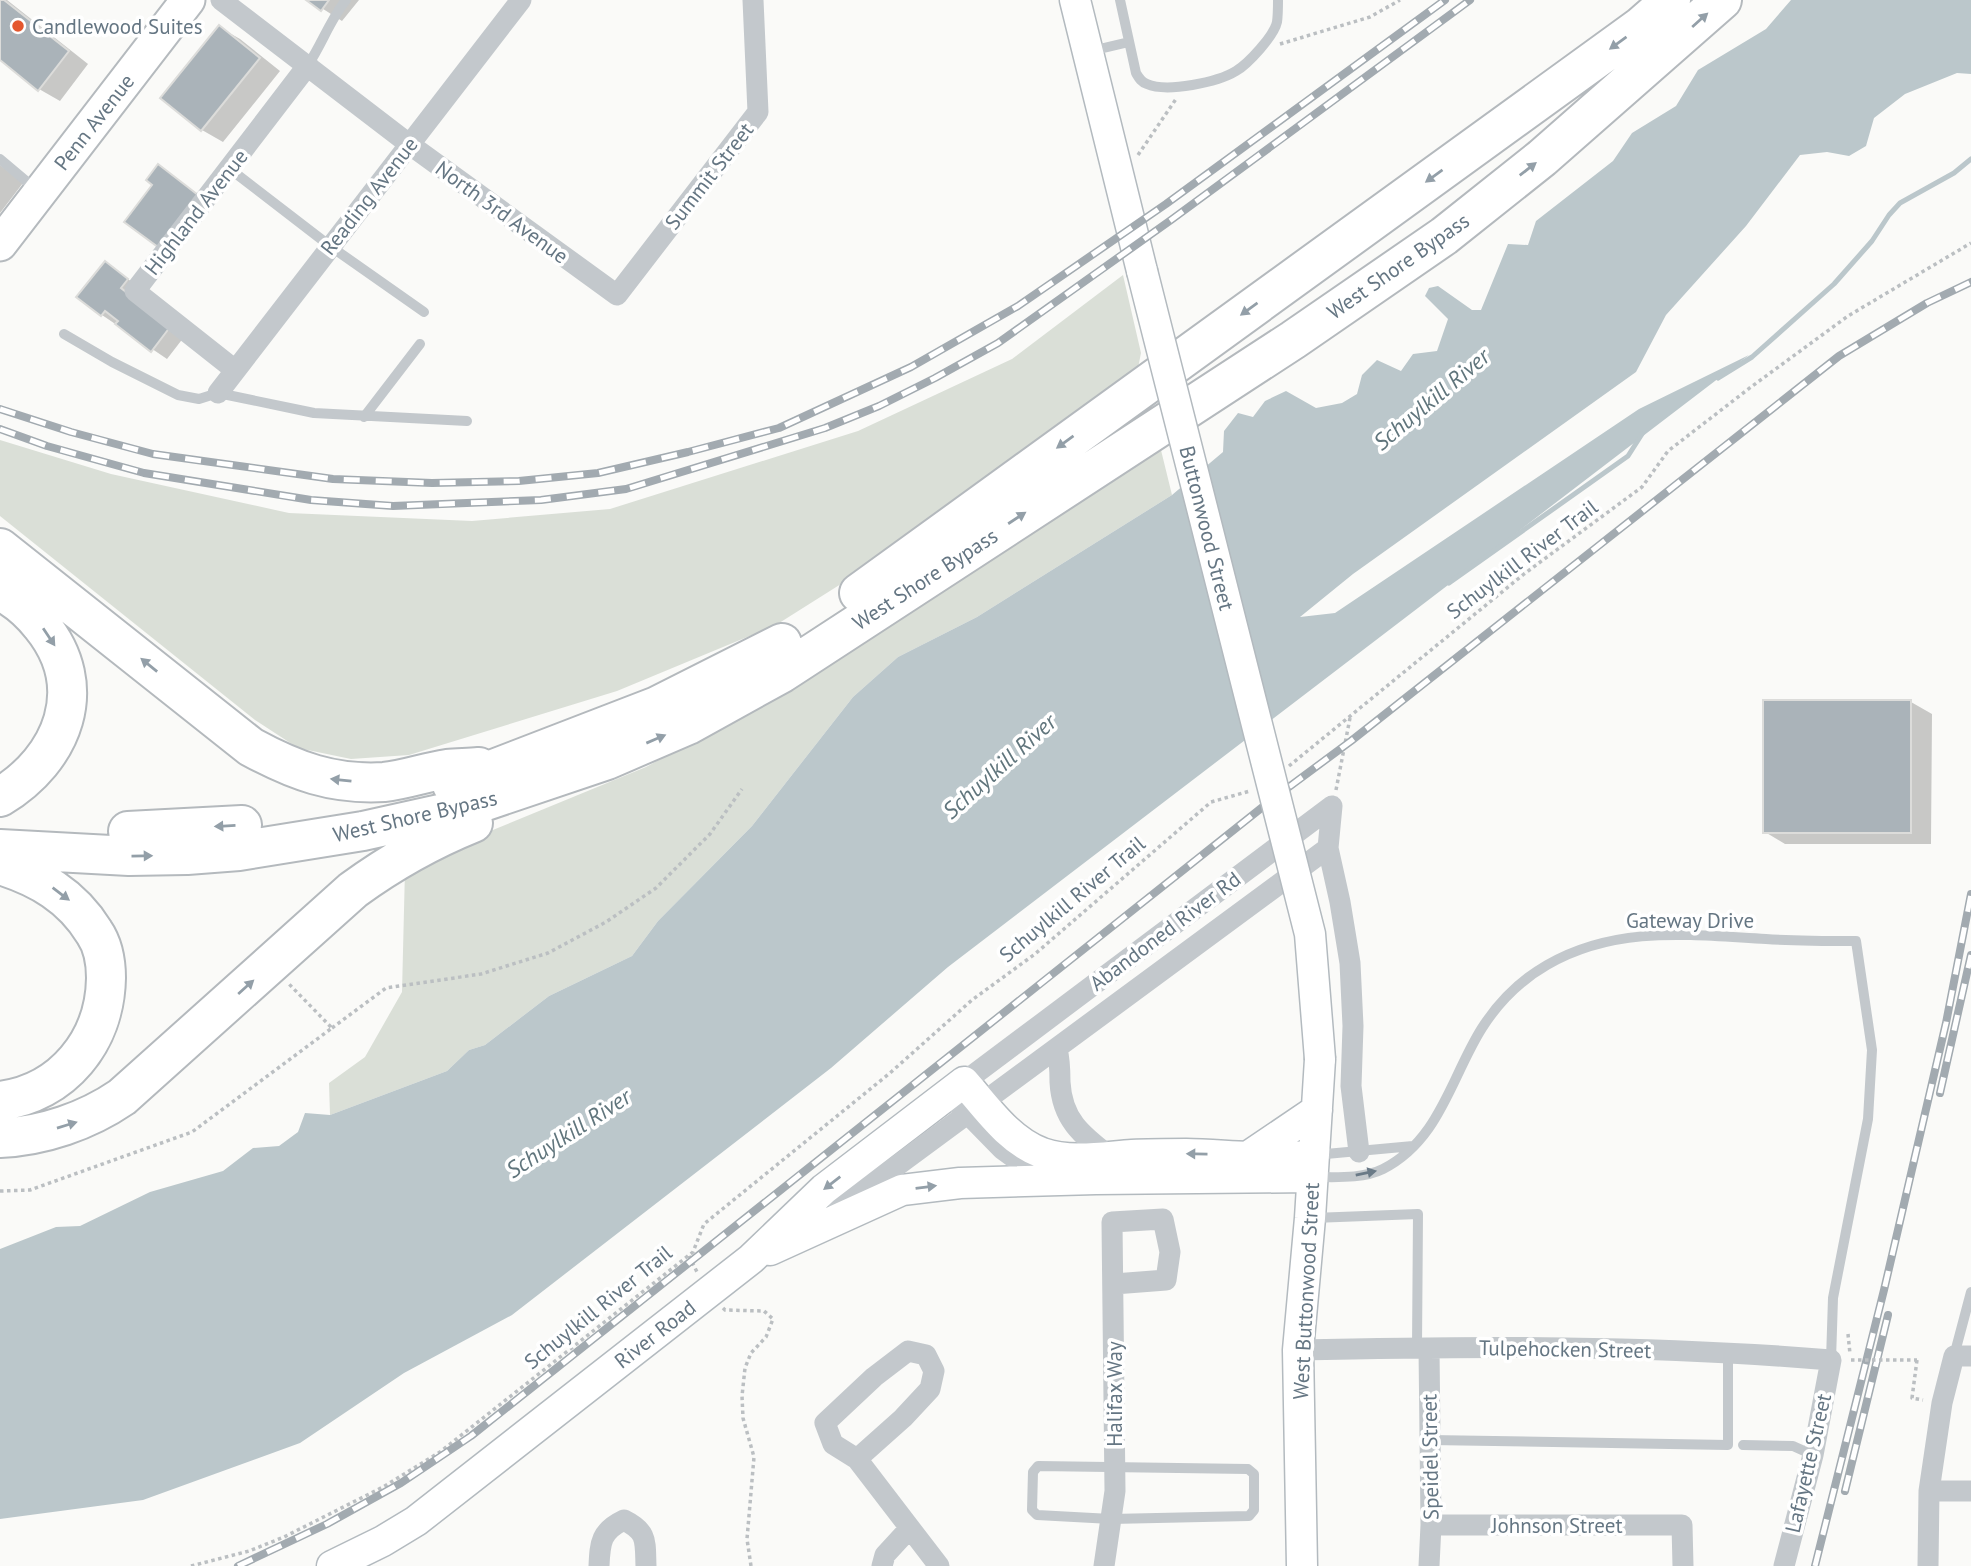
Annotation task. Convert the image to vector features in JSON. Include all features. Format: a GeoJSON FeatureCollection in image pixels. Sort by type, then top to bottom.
{"type":"FeatureCollection","features":[{"type":"Feature","properties":{"kind":"highway","name":"West Shore Bypass"},"geometry":{"type":"LineString","coordinates":[[0,828],[124,831],[281,822],[430,792],[506,766],[657,706],[776,648],[861,592],[1640,27],[1671,0]]}},
{"type":"Feature","properties":{"kind":"highway","name":"West Shore Bypass"},"geometry":{"type":"LineString","coordinates":[[0,849],[129,856],[239,851],[363,831],[462,809],[593,765],[688,725],[782,673],[1293,340],[1444,236],[1553,149],[1722,0]]}},
{"type":"Feature","properties":{"kind":"highway"},"geometry":{"type":"LineString","coordinates":[[0,548],[251,747],[281,763],[322,777],[362,782],[386,782],[449,769],[506,766]]}},
{"type":"Feature","properties":{"kind":"highway"},"geometry":{"type":"LineString","coordinates":[[0,591],[30,612],[55,644],[64,667],[67,692],[60,730],[42,764],[26,780],[0,797]]}},
{"type":"Feature","properties":{"kind":"highway"},"geometry":{"type":"LineString","coordinates":[[0,1138],[57,1128],[105,1108],[138,1085],[374,874],[449,833],[551,790],[593,765]]}},
{"type":"Feature","properties":{"kind":"highway"},"geometry":{"type":"LineString","coordinates":[[0,864],[40,880],[72,904],[95,932],[106,969],[103,1010],[89,1041],[72,1066],[38,1091],[0,1101]]}},
{"type":"Feature","properties":{"kind":"main road","name":"Penn Avenue"},"geometry":{"type":"LineString","coordinates":[[0,207],[21,176],[161,0]]}},
{"type":"Feature","properties":{"kind":"main road","name":"Penn Avenue"},"geometry":{"type":"LineString","coordinates":[[0,244],[21,176],[188,0]]}},
{"type":"Feature","properties":{"kind":"street","name":"North 3rd Avenue"},"geometry":{"type":"LineString","coordinates":[[221,0],[409,145],[617,295]]}},
{"type":"Feature","properties":{"kind":"street","name":"Reading Avenue"},"geometry":{"type":"LineString","coordinates":[[218,393],[521,0]]}},
{"type":"Feature","properties":{"kind":"street","name":"Summit Street"},"geometry":{"type":"LineString","coordinates":[[617,295],[758,112],[753,0]]}},
{"type":"Feature","properties":{"kind":"street","name":"Buttonwood Street"},"geometry":{"type":"LineString","coordinates":[[1075,0],[1310,934],[1320,1059]]}},
{"type":"Feature","properties":{"kind":"street","name":"Highland Avenue"},"geometry":{"type":"LineString","coordinates":[[234,370],[135,291],[308,65]]}},
{"type":"Feature","properties":{"kind":"street"},"geometry":{"type":"LineString","coordinates":[[1332,806],[1328,848],[1350,963],[1353,1026],[1351,1086],[1359,1152]]}},
{"type":"Feature","properties":{"kind":"street","name":"Abandoned River Rd"},"geometry":{"type":"LineString","coordinates":[[966,1098],[1332,806]]}},
{"type":"Feature","properties":{"kind":"street","name":"Abandoned River Rd"},"geometry":{"type":"LineString","coordinates":[[966,1098],[1057,1049],[1328,848]]}},
{"type":"Feature","properties":{"kind":"street"},"geometry":{"type":"LineString","coordinates":[[1057,1049],[1062,1067],[1060,1082],[1064,1104],[1071,1123],[1109,1156]]}},
{"type":"Feature","properties":{"kind":"street","name":"West Buttonwood Street"},"geometry":{"type":"LineString","coordinates":[[1302,1566],[1298,1350],[1320,1059]]}},
{"type":"Feature","properties":{"kind":"street"},"geometry":{"type":"LineString","coordinates":[[966,1098],[1024,1143],[1042,1152],[1070,1158],[1173,1154],[1253,1167],[1293,1196],[1310,1213]]}},
{"type":"Feature","properties":{"kind":"street"},"geometry":{"type":"LineString","coordinates":[[966,1098],[1002,1149],[1062,1180]]}},
{"type":"Feature","properties":{"kind":"street","name":"River Road"},"geometry":{"type":"LineString","coordinates":[[332,1566],[416,1521],[751,1259],[824,1189],[966,1098]]}},
{"type":"Feature","properties":{"kind":"street"},"geometry":{"type":"LineString","coordinates":[[1253,1167],[1317,1110]]}},
{"type":"Feature","properties":{"kind":"street"},"geometry":{"type":"LineString","coordinates":[[751,1259],[902,1190],[960,1183],[1313,1166]]}},
{"type":"Feature","properties":{"kind":"street","name":"Halifax Way"},"geometry":{"type":"LineString","coordinates":[[1104,1566],[1115,1491],[1112,1222],[1163,1219],[1170,1252],[1166,1280],[1114,1284]]}},
{"type":"Feature","properties":{"kind":"street","name":"Tulpehocken Street"},"geometry":{"type":"LineString","coordinates":[[1298,1350],[1423,1348],[1728,1352],[1841,1360]]}},
{"type":"Feature","properties":{"kind":"street","name":"Speidel Street"},"geometry":{"type":"LineString","coordinates":[[1423,1348],[1430,1440],[1429,1566]]}},
{"type":"Feature","properties":{"kind":"street"},"geometry":{"type":"LineString","coordinates":[[857,1460],[903,1418],[930,1388],[934,1371],[926,1354],[908,1351],[874,1377],[825,1423],[833,1444],[857,1460],[939,1566]]}},
{"type":"Feature","properties":{"kind":"street"},"geometry":{"type":"LineString","coordinates":[[1928,1566],[1929,1491],[1942,1403],[1962,1356]]}},
{"type":"Feature","properties":{"kind":"street","name":"Lafayette Street"},"geometry":{"type":"LineString","coordinates":[[1784,1566],[1812,1455],[1841,1360]]}},
{"type":"Feature","properties":{"kind":"street"},"geometry":{"type":"LineString","coordinates":[[1929,1491],[1971,1491]]}},
{"type":"Feature","properties":{"kind":"street"},"geometry":{"type":"LineString","coordinates":[[599,1566],[603,1536],[612,1526],[624,1520],[639,1528],[645,1541],[646,1566]]}},
{"type":"Feature","properties":{"kind":"street","name":"Johnson Street"},"geometry":{"type":"LineString","coordinates":[[1431,1525],[1682,1525],[1683,1566]]}},
{"type":"Feature","properties":{"kind":"street"},"geometry":{"type":"LineString","coordinates":[[883,1566],[886,1555],[909,1529]]}},
{"type":"Feature","properties":{"kind":"lane"},"geometry":{"type":"LineString","coordinates":[[308,65],[320,47],[336,12],[346,0]]}},
{"type":"Feature","properties":{"kind":"lane"},"geometry":{"type":"LineString","coordinates":[[1120,0],[1136,73],[1143,83],[1157,86],[1185,86],[1226,77],[1239,70],[1258,51],[1277,24],[1278,0]]}},
{"type":"Feature","properties":{"kind":"lane"},"geometry":{"type":"LineString","coordinates":[[1088,52],[1129,42]]}},
{"type":"Feature","properties":{"kind":"lane"},"geometry":{"type":"LineString","coordinates":[[230,169],[330,246],[424,312]]}},
{"type":"Feature","properties":{"kind":"lane"},"geometry":{"type":"LineString","coordinates":[[64,334],[178,395],[199,399],[218,393],[314,413],[467,421]]}},
{"type":"Feature","properties":{"kind":"lane"},"geometry":{"type":"LineString","coordinates":[[364,416],[420,344]]}},
{"type":"Feature","properties":{"kind":"lane","name":"Gateway Drive"},"geometry":{"type":"LineString","coordinates":[[1313,1166],[1352,1176],[1382,1170],[1413,1146],[1437,1117],[1482,1028],[1511,992],[1546,965],[1583,948],[1625,937],[1678,935],[1786,941],[1856,941],[1872,1050],[1868,1119],[1833,1298],[1841,1360]]}},
{"type":"Feature","properties":{"kind":"lane"},"geometry":{"type":"LineString","coordinates":[[1313,1166],[1359,1152],[1413,1146]]}},
{"type":"Feature","properties":{"kind":"lane"},"geometry":{"type":"LineString","coordinates":[[1310,1213],[1418,1214],[1423,1348]]}},
{"type":"Feature","properties":{"kind":"lane"},"geometry":{"type":"LineString","coordinates":[[1962,1356],[1971,1292]]}},
{"type":"Feature","properties":{"kind":"lane"},"geometry":{"type":"LineString","coordinates":[[1430,1440],[1728,1445],[1728,1352]]}},
{"type":"Feature","properties":{"kind":"lane"},"geometry":{"type":"LineString","coordinates":[[1743,1445],[1793,1447],[1812,1455]]}},
{"type":"Feature","properties":{"kind":"lane"},"geometry":{"type":"LineString","coordinates":[[1038,1466],[1114,1466],[1248,1469],[1254,1474],[1254,1510],[1249,1517],[1111,1519],[1037,1515],[1032,1510],[1033,1472],[1038,1466]]}},
{"type":"Feature","properties":{"kind":"path"},"geometry":{"type":"LineString","coordinates":[[1258,51],[1370,18],[1400,0]]}},
{"type":"Feature","properties":{"kind":"path"},"geometry":{"type":"LineString","coordinates":[[1138,155],[1185,86]]}},
{"type":"Feature","properties":{"kind":"path","name":"Schuylkill River Trail"},"geometry":{"type":"LineString","coordinates":[[1283,771],[1524,574],[1642,487],[1668,451],[1751,387],[1848,316],[1971,243]]}},
{"type":"Feature","properties":{"kind":"path"},"geometry":{"type":"LineString","coordinates":[[1332,806],[1350,717]]}},
{"type":"Feature","properties":{"kind":"path","name":"Schuylkill River Trail"},"geometry":{"type":"LineString","coordinates":[[191,1566],[248,1551],[284,1537],[383,1488],[440,1451],[693,1252],[704,1224],[890,1073],[972,1000],[1035,954],[1210,802],[1249,793],[1260,785]]}},
{"type":"Feature","properties":{"kind":"path"},"geometry":{"type":"LineString","coordinates":[[0,1191],[30,1190],[192,1132],[386,988],[481,974],[548,953],[607,922],[656,888],[710,834],[742,789]]}},
{"type":"Feature","properties":{"kind":"path"},"geometry":{"type":"LineString","coordinates":[[270,966],[332,1028]]}},
{"type":"Feature","properties":{"kind":"path"},"geometry":{"type":"LineString","coordinates":[[709,1292],[725,1310],[764,1311],[773,1319],[766,1337],[751,1353],[745,1368],[742,1396],[743,1418],[754,1457],[747,1539],[751,1566]]}},
{"type":"Feature","properties":{"kind":"path"},"geometry":{"type":"LineString","coordinates":[[1848,1334],[1841,1360],[1917,1360],[1912,1398]]}},
{"type":"Feature","properties":{"kind":"shaded area"},"geometry":{"type":"Polygon","coordinates":[[[1123,275],[1141,353],[1138,368],[917,536],[776,625],[617,691],[409,755],[351,759],[298,748],[255,720],[0,516],[0,440],[111,474],[289,513],[472,521],[610,509],[858,431],[1012,359],[1123,275]]]}},
{"type":"Feature","properties":{"kind":"shaded area"},"geometry":{"type":"Polygon","coordinates":[[[1160,446],[1172,495],[977,617],[898,657],[853,697],[752,826],[658,921],[632,956],[549,996],[485,1045],[469,1050],[447,1071],[330,1115],[329,1083],[365,1057],[402,992],[405,869],[444,850],[646,767],[799,683],[1160,446]]]}},
{"type":"Feature","properties":{"kind":"water","name":"Schuylkill River"},"geometry":{"type":"Polygon","coordinates":[[[1791,0],[1971,0],[1971,74],[1957,73],[1905,94],[1874,118],[1866,146],[1849,156],[1827,152],[1800,155],[1746,226],[1666,315],[1636,372],[1353,574],[1300,617],[1335,613],[1639,409],[1749,355],[948,967],[831,1068],[512,1315],[404,1373],[300,1443],[143,1500],[0,1519],[0,1249],[56,1227],[80,1226],[150,1192],[223,1171],[253,1148],[279,1146],[298,1132],[305,1113],[330,1115],[447,1071],[469,1050],[485,1045],[549,996],[632,956],[658,921],[752,826],[853,697],[898,657],[977,617],[1172,495],[1223,452],[1224,431],[1238,413],[1253,417],[1265,401],[1286,391],[1316,408],[1342,403],[1357,394],[1362,375],[1377,360],[1401,371],[1413,354],[1437,351],[1448,319],[1425,296],[1429,288],[1438,286],[1472,310],[1481,310],[1508,244],[1528,245],[1536,221],[1613,161],[1632,133],[1676,106],[1698,70],[1766,29],[1791,0]]]}},
{"type":"Feature","properties":{"kind":"building","name":"Candlewood Suites"},"geometry":{"type":"Polygon","coordinates":[[[0,0],[4,0],[69,51],[38,91],[0,60],[0,0]]]}},
{"type":"Feature","properties":{"kind":"building"},"geometry":{"type":"Polygon","coordinates":[[[306,0],[329,0],[321,11],[306,0]]]}},
{"type":"Feature","properties":{"kind":"building"},"geometry":{"type":"Polygon","coordinates":[[[219,25],[260,58],[201,131],[160,98],[219,25]]]}},
{"type":"Feature","properties":{"kind":"building"},"geometry":{"type":"Polygon","coordinates":[[[158,164],[198,195],[158,247],[124,222],[152,185],[146,180],[158,164]]]}},
{"type":"Feature","properties":{"kind":"building"},"geometry":{"type":"Polygon","coordinates":[[[105,261],[128,279],[121,288],[170,327],[151,352],[115,324],[118,321],[105,311],[101,316],[76,297],[105,261]]]}},
{"type":"Feature","properties":{"kind":"building"},"geometry":{"type":"Polygon","coordinates":[[[1763,700],[1911,700],[1911,833],[1763,833],[1763,700]]]}},
{"type":"Feature","properties":{"kind":"waterway"},"geometry":{"type":"LineString","coordinates":[[1718,378],[1752,357],[1834,284],[1872,241],[1900,203],[1954,173],[1971,159]]}},
{"type":"Feature","properties":{"kind":"waterway"},"geometry":{"type":"LineString","coordinates":[[1449,583],[1628,456],[1642,434]]}},
{"type":"Feature","properties":{"kind":"railway"},"geometry":{"type":"LineString","coordinates":[[0,409],[153,454],[333,479],[432,483],[519,481],[598,473],[779,428],[911,367],[1018,306],[1166,204],[1445,0]]}},
{"type":"Feature","properties":{"kind":"railway"},"geometry":{"type":"LineString","coordinates":[[0,429],[47,446],[144,473],[311,500],[393,506],[541,500],[626,489],[825,428],[879,406],[998,343],[1171,220],[1470,0]]}},
{"type":"Feature","properties":{"kind":"railway"},"geometry":{"type":"LineString","coordinates":[[238,1566],[327,1524],[401,1483],[471,1436],[1274,798],[1351,741],[1839,356],[1927,303],[1971,282]]}},
{"type":"Feature","properties":{"kind":"railway"},"geometry":{"type":"LineString","coordinates":[[1815,1566],[1884,1290],[1946,1023],[1971,894]]}},
{"type":"Feature","properties":{"kind":"railway"},"geometry":{"type":"LineString","coordinates":[[1940,1093],[1971,955]]}},
{"type":"Feature","properties":{"kind":"railway"},"geometry":{"type":"LineString","coordinates":[[1845,1491],[1888,1315]]}},
{"type":"Feature","properties":{"kind":"place","name":"Candlewood Suites"},"geometry":{"type":"Point","coordinates":[18,26]}}]}
